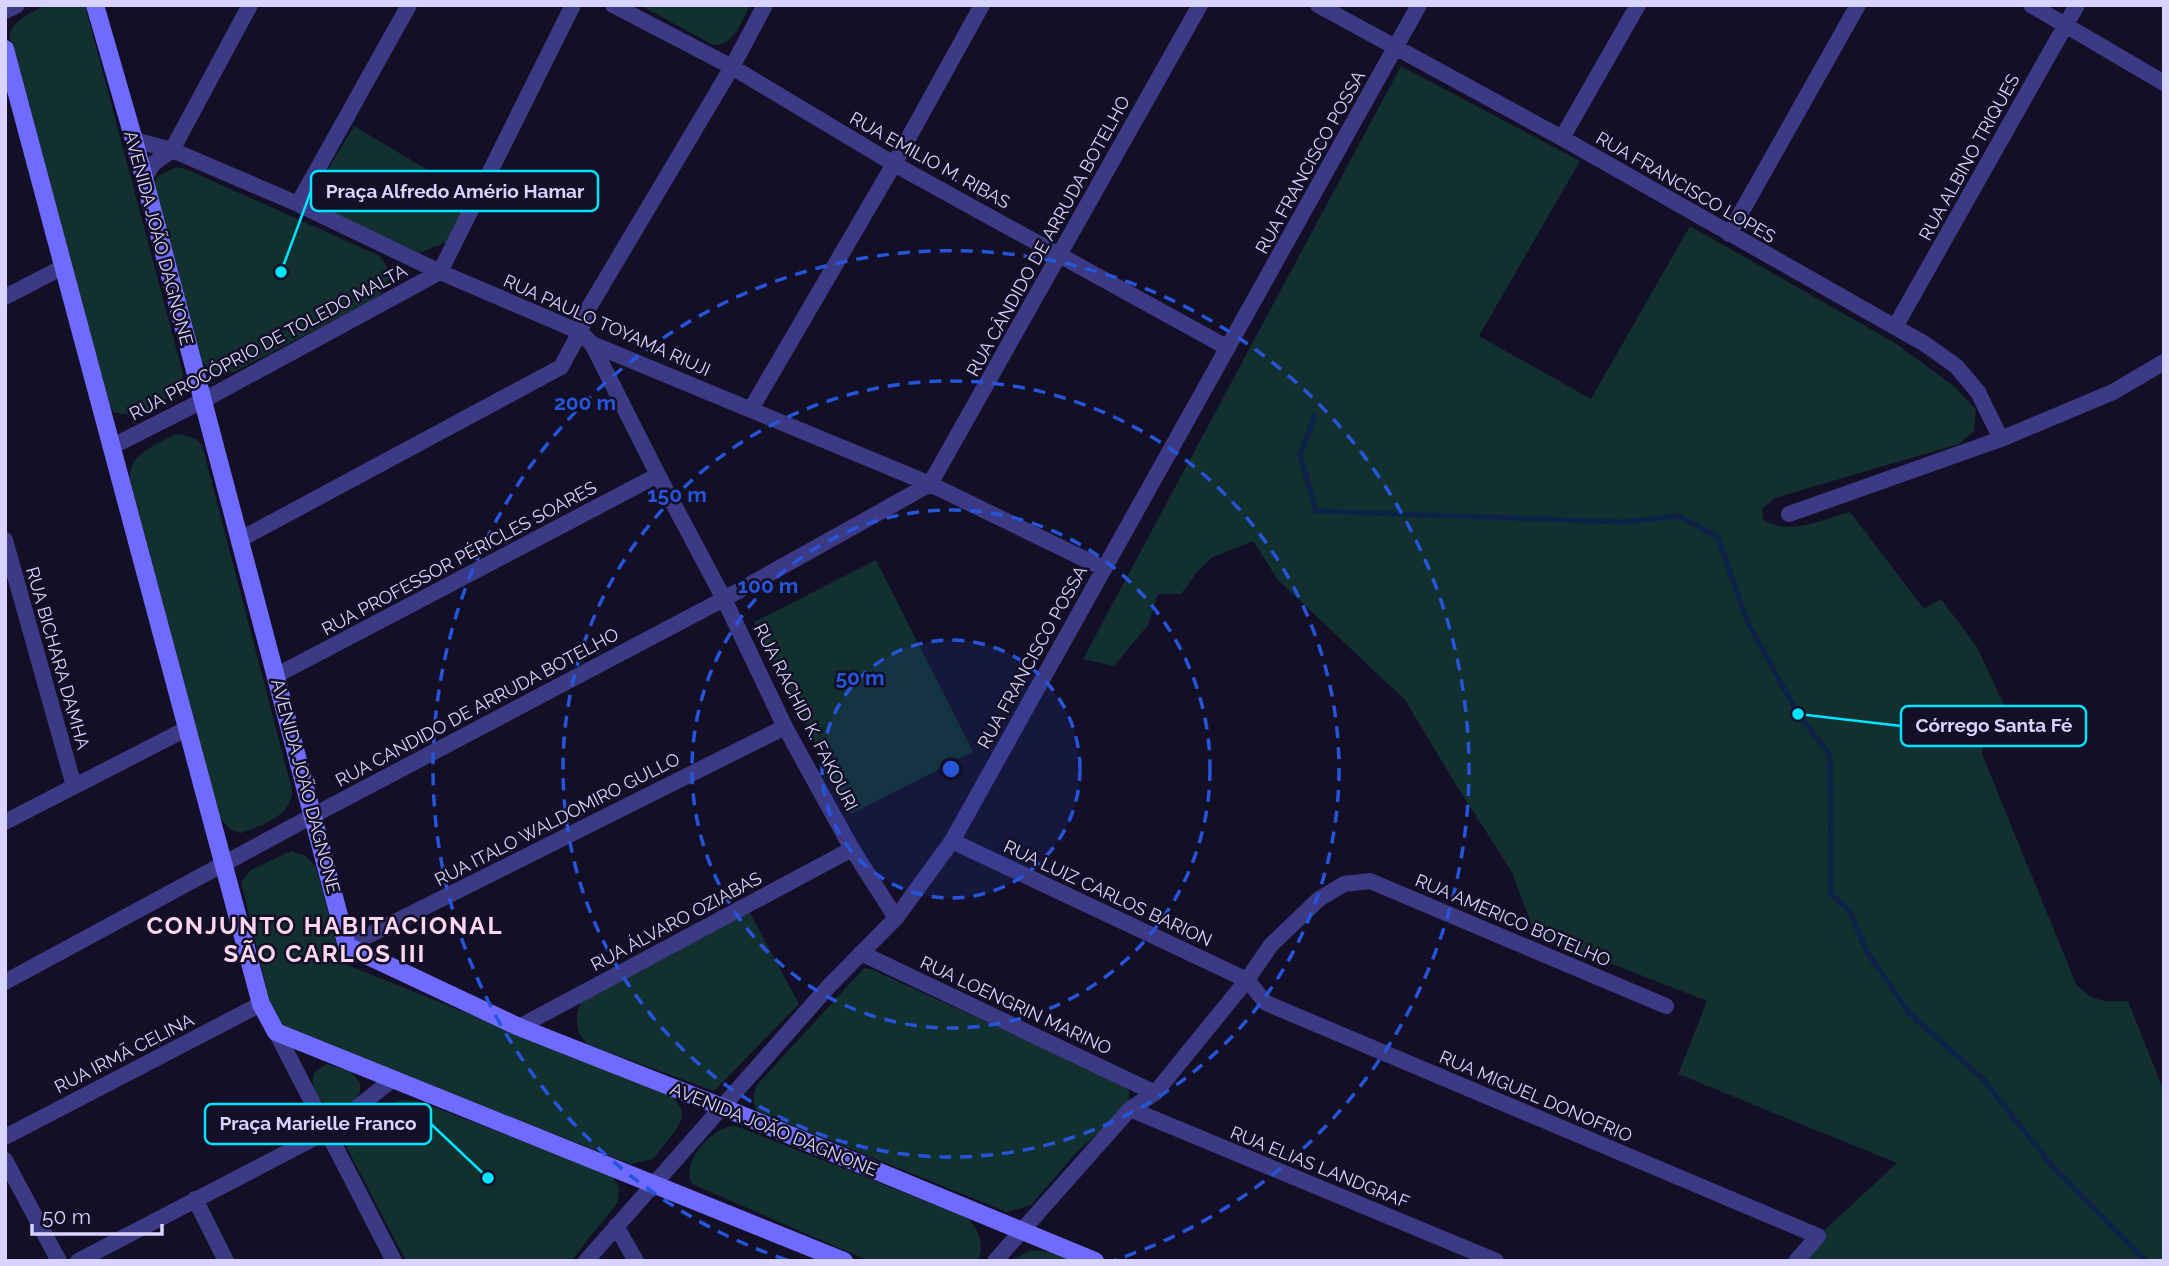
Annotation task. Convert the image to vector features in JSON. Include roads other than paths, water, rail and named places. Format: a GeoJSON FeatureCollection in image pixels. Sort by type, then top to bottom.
{"type":"FeatureCollection","features":[{"type":"Feature","properties":{"kind":"street"},"geometry":{"type":"LineString","coordinates":[[5,11],[17,5]]}},
{"type":"Feature","properties":{"kind":"street","name":"AVENIDA JOÃO DAGNONE"},"geometry":{"type":"LineString","coordinates":[[95,5],[134,139],[347,946],[519,1027],[722,1107],[1095,1261]]}},
{"type":"Feature","properties":{"kind":"street"},"geometry":{"type":"LineString","coordinates":[[103,32],[104,5]]}},
{"type":"Feature","properties":{"kind":"street"},"geometry":{"type":"LineString","coordinates":[[144,178],[155,163],[172,150],[250,5]]}},
{"type":"Feature","properties":{"kind":"street"},"geometry":{"type":"LineString","coordinates":[[298,204],[409,5]]}},
{"type":"Feature","properties":{"kind":"street"},"geometry":{"type":"LineString","coordinates":[[440,272],[573,5]]}},
{"type":"Feature","properties":{"kind":"street","name":"RUA EMILIO M. RIBAS"},"geometry":{"type":"LineString","coordinates":[[613,5],[732,66],[894,164],[1228,348]]}},
{"type":"Feature","properties":{"kind":"street"},"geometry":{"type":"LineString","coordinates":[[239,540],[561,367],[580,332],[588,309],[732,66],[765,5]]}},
{"type":"Feature","properties":{"kind":"street"},"geometry":{"type":"LineString","coordinates":[[751,409],[894,164],[982,5]]}},
{"type":"Feature","properties":{"kind":"street","name":"RUA CÂNDIDO DE ARRUDA BOTELHO"},"geometry":{"type":"LineString","coordinates":[[930,484],[1200,5]]}},
{"type":"Feature","properties":{"kind":"street","name":"RUA FRANCISCO LOPES"},"geometry":{"type":"LineString","coordinates":[[1318,5],[1562,138],[1925,344],[1956,366],[1978,392],[2001,439]]}},
{"type":"Feature","properties":{"kind":"street","name":"RUA FRANCISCO POSSA"},"geometry":{"type":"LineString","coordinates":[[586,1261],[828,986],[895,918],[952,841],[1419,5]]}},
{"type":"Feature","properties":{"kind":"street"},"geometry":{"type":"LineString","coordinates":[[1562,138],[1638,5]]}},
{"type":"Feature","properties":{"kind":"street"},"geometry":{"type":"LineString","coordinates":[[1729,234],[1858,5]]}},
{"type":"Feature","properties":{"kind":"street"},"geometry":{"type":"LineString","coordinates":[[2031,5],[2164,83]]}},
{"type":"Feature","properties":{"kind":"street","name":"RUA ALBINO TRIQUES"},"geometry":{"type":"LineString","coordinates":[[1895,327],[2077,5]]}},
{"type":"Feature","properties":{"kind":"street"},"geometry":{"type":"LineString","coordinates":[[5,49],[261,1004],[394,1261]]}},
{"type":"Feature","properties":{"kind":"street","name":"RUA PAULO TOYAMA RIUJI"},"geometry":{"type":"LineString","coordinates":[[134,139],[172,150],[298,204],[440,272],[580,332],[592,344],[930,484],[1104,568]]}},
{"type":"Feature","properties":{"kind":"street"},"geometry":{"type":"LineString","coordinates":[[5,297],[63,267]]}},
{"type":"Feature","properties":{"kind":"street","name":"RUA PROCÓPRIO DE TOLEDO MALTA"},"geometry":{"type":"LineString","coordinates":[[113,446],[440,272]]}},
{"type":"Feature","properties":{"kind":"street","name":"RUA RACHID K. FAKOURI"},"geometry":{"type":"LineString","coordinates":[[592,344],[724,599],[785,727],[852,849],[895,918]]}},
{"type":"Feature","properties":{"kind":"street"},"geometry":{"type":"LineString","coordinates":[[1789,514],[2001,439],[2113,392],[2164,362]]}},
{"type":"Feature","properties":{"kind":"street","name":"RUA PROFESSOR PÉRICLES SOARES"},"geometry":{"type":"LineString","coordinates":[[277,675],[658,475]]}},
{"type":"Feature","properties":{"kind":"street","name":"RUA CANDIDO DE ARRUDA BOTELHO"},"geometry":{"type":"LineString","coordinates":[[5,982],[314,815],[724,599],[930,484]]}},
{"type":"Feature","properties":{"kind":"street","name":"RUA BICHARA DAMHA"},"geometry":{"type":"LineString","coordinates":[[5,540],[74,786]]}},
{"type":"Feature","properties":{"kind":"street","name":"RUA ITALO WALDOMIRO GULLO"},"geometry":{"type":"LineString","coordinates":[[347,946],[785,727]]}},
{"type":"Feature","properties":{"kind":"street"},"geometry":{"type":"LineString","coordinates":[[5,822],[186,729]]}},
{"type":"Feature","properties":{"kind":"street","name":"RUA LUIZ CARLOS BARION"},"geometry":{"type":"LineString","coordinates":[[952,841],[1247,979]]}},
{"type":"Feature","properties":{"kind":"street","name":"RUA ÁLVARO OZIABAS"},"geometry":{"type":"LineString","coordinates":[[519,1027],[852,849]]}},
{"type":"Feature","properties":{"kind":"street","name":"RUA AMERICO BOTELHO"},"geometry":{"type":"LineString","coordinates":[[1247,979],[1271,945],[1320,899],[1344,884],[1370,881],[1666,1006]]}},
{"type":"Feature","properties":{"kind":"street","name":"RUA LOENGRIN MARINO"},"geometry":{"type":"LineString","coordinates":[[861,953],[1155,1093]]}},
{"type":"Feature","properties":{"kind":"street"},"geometry":{"type":"LineString","coordinates":[[995,1261],[1130,1109],[1155,1093],[1247,979]]}},
{"type":"Feature","properties":{"kind":"street","name":"RUA MIGUEL DONOFRIO"},"geometry":{"type":"LineString","coordinates":[[1247,979],[1266,1003],[1818,1236],[1796,1261]]}},
{"type":"Feature","properties":{"kind":"street","name":"RUA IRMÃ CELINA"},"geometry":{"type":"LineString","coordinates":[[5,1137],[261,1004]]}},
{"type":"Feature","properties":{"kind":"street"},"geometry":{"type":"LineString","coordinates":[[276,1032],[844,1261]]}},
{"type":"Feature","properties":{"kind":"street"},"geometry":{"type":"LineString","coordinates":[[78,1261],[326,1132],[392,1080]]}},
{"type":"Feature","properties":{"kind":"street","name":"RUA ELIAS LANDGRAF"},"geometry":{"type":"LineString","coordinates":[[1130,1109],[1496,1261]]}},
{"type":"Feature","properties":{"kind":"street"},"geometry":{"type":"LineString","coordinates":[[5,1160],[59,1261]]}},
{"type":"Feature","properties":{"kind":"street"},"geometry":{"type":"LineString","coordinates":[[195,1199],[226,1261]]}},
{"type":"Feature","properties":{"kind":"street"},"geometry":{"type":"LineString","coordinates":[[616,1226],[636,1261]]}},
{"type":"Feature","properties":{"kind":"waterway"},"geometry":{"type":"LineString","coordinates":[[1315,415],[1300,455],[1316,511],[1623,522],[1679,516],[1718,537],[1747,621],[1798,714],[1830,755],[1831,894],[1849,910],[1867,952],[1909,1013],[1983,1079],[2053,1167],[2146,1261]]}},
{"type":"Feature","properties":{"kind":"place","name":"Praça Alfredo Amério Hamar"},"geometry":{"type":"Point","coordinates":[281,272]}},
{"type":"Feature","properties":{"kind":"place","name":"Córrego Santa Fé"},"geometry":{"type":"Point","coordinates":[1798,714]}},
{"type":"Feature","properties":{"kind":"place","name":"Praça Marielle Franco"},"geometry":{"type":"Point","coordinates":[488,1178]}},
{"type":"Feature","properties":{"kind":"district","name":"CONJUNTO HABITACIONAL SÃO CARLOS III"},"geometry":{"type":"Point","coordinates":[325,939]}}]}
